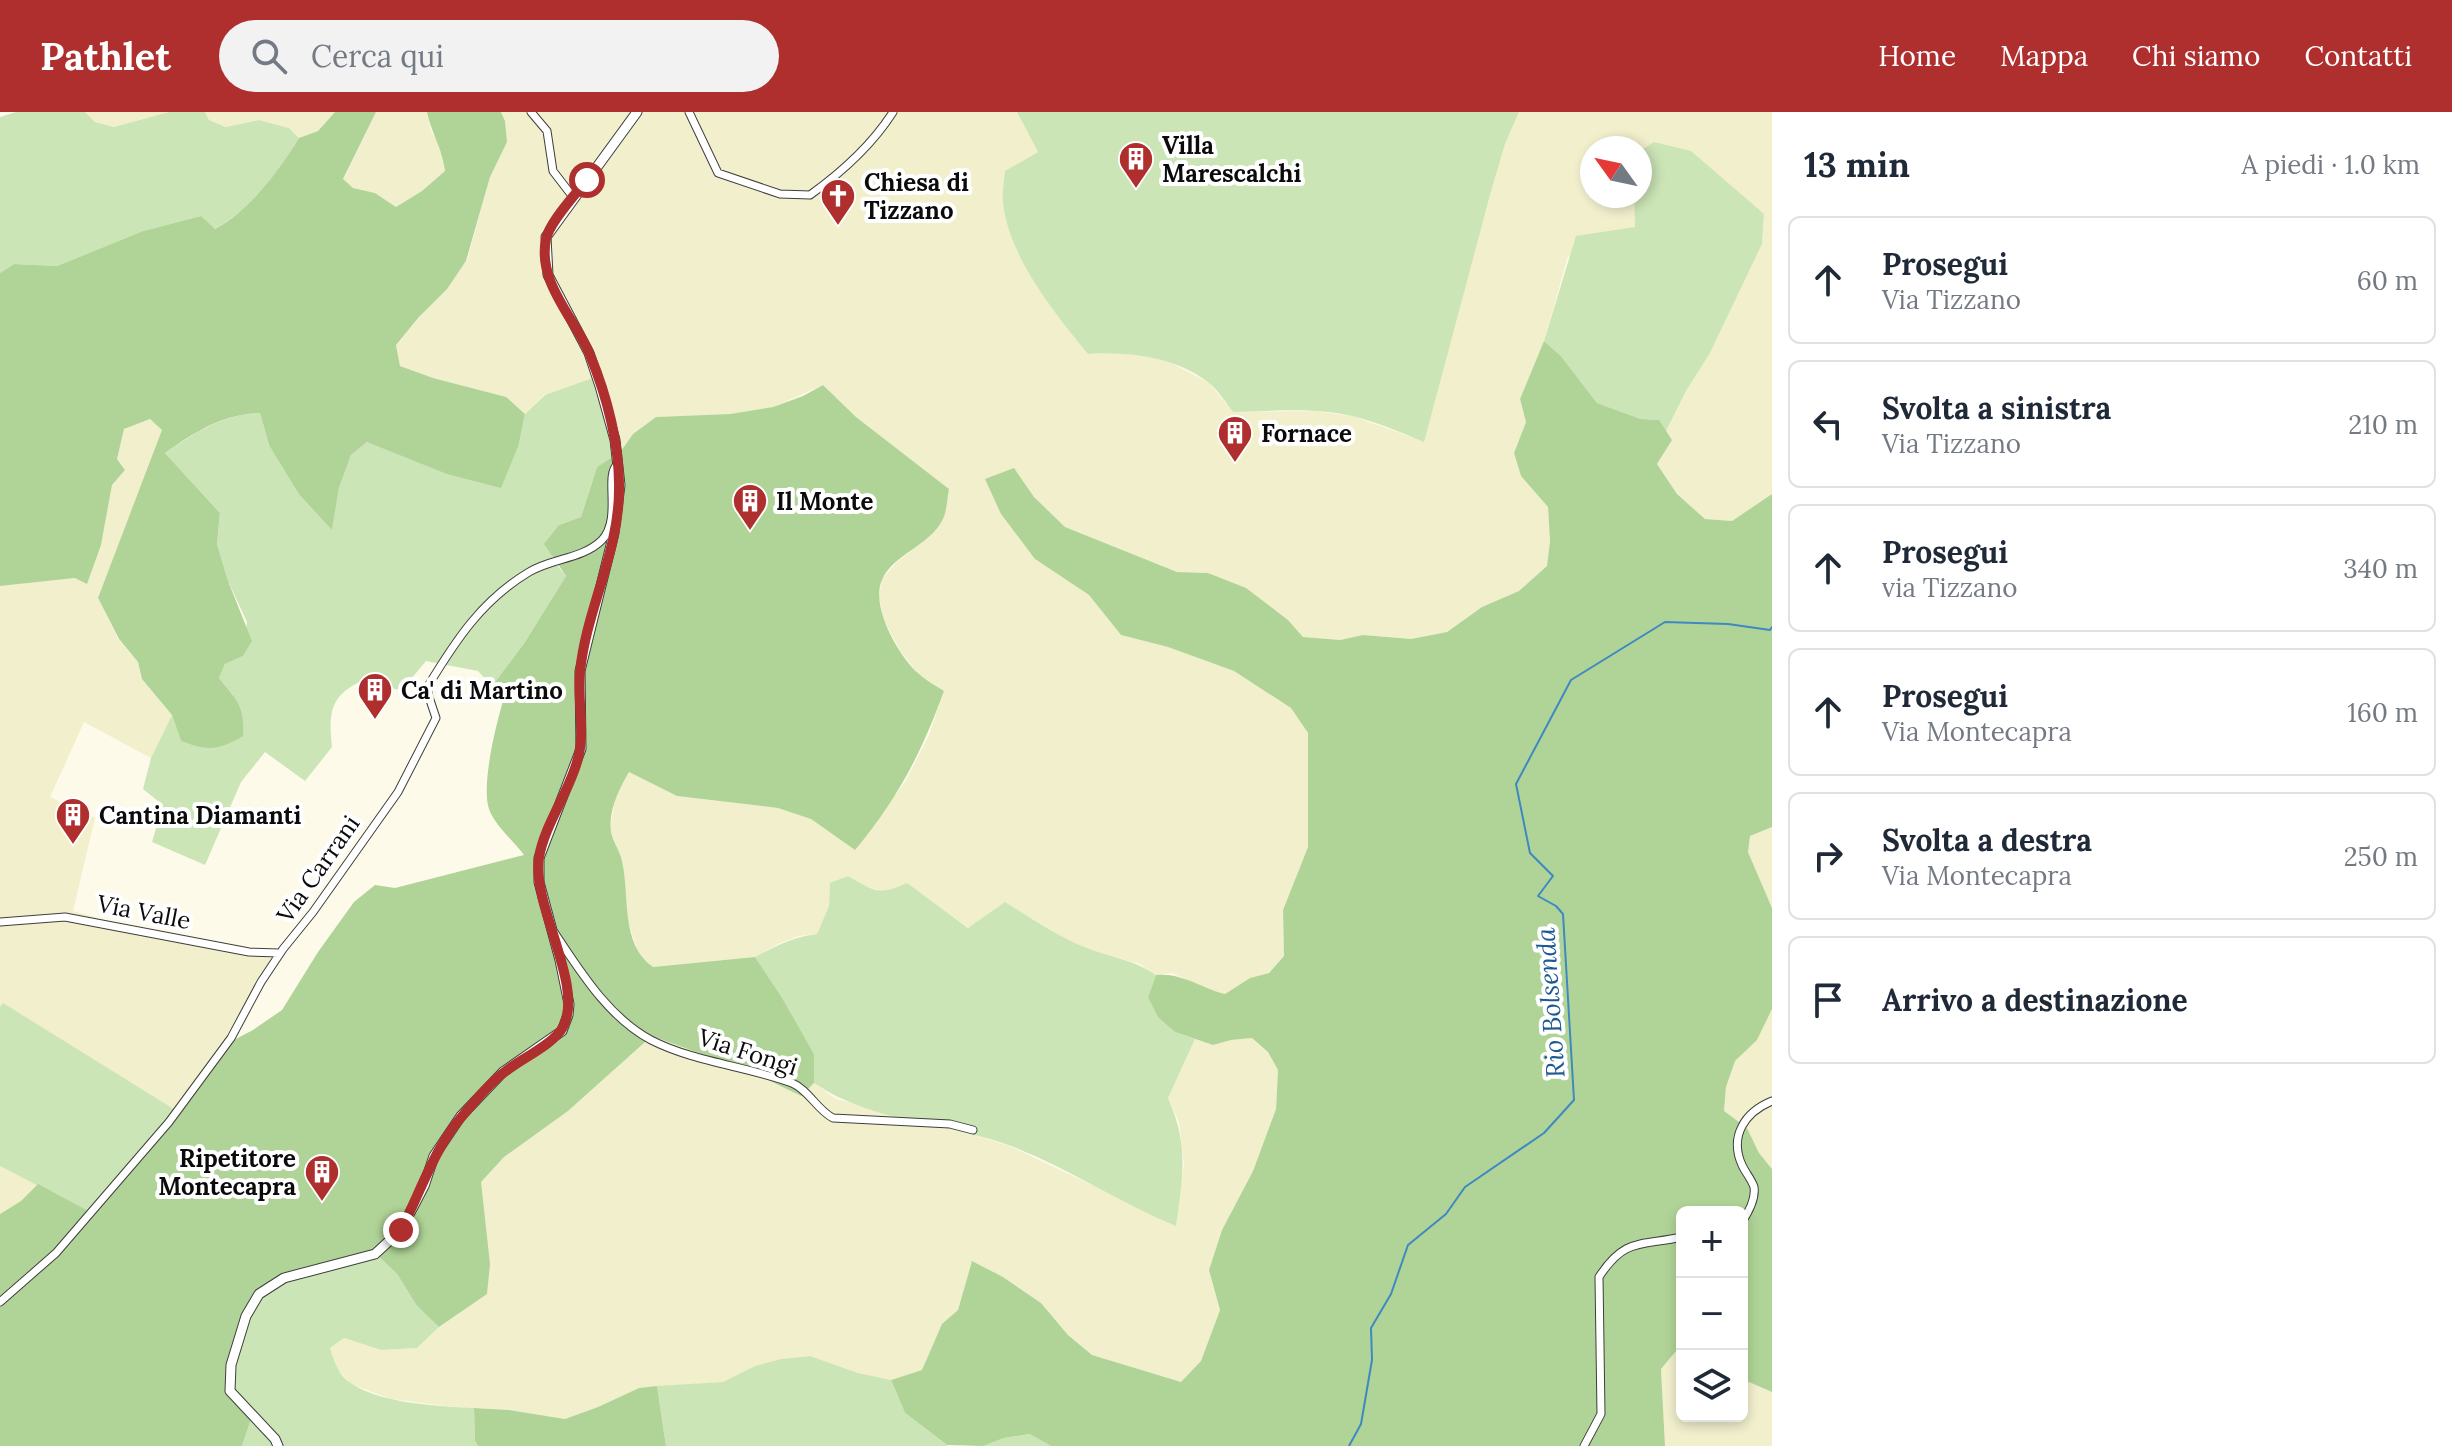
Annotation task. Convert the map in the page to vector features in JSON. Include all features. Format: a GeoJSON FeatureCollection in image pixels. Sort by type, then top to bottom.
{"type":"FeatureCollection","features":[{"type":"Feature","properties":{"kind":"street"},"geometry":{"type":"LineString","coordinates":[[531,112],[547,131],[553,171],[573,197]]}},
{"type":"Feature","properties":{"kind":"street"},"geometry":{"type":"LineString","coordinates":[[278,1446],[230,1391],[231,1365],[246,1316],[259,1294],[284,1278],[375,1254],[401,1230],[424,1186],[434,1156],[461,1116],[503,1072],[562,1031],[569,1004],[539,882],[539,858],[581,749],[580,671],[619,509],[615,440],[589,353],[548,275],[546,237],[637,112]]}},
{"type":"Feature","properties":{"kind":"street"},"geometry":{"type":"LineString","coordinates":[[689,112],[718,173],[780,194],[810,195],[860,154],[893,112]]}},
{"type":"Feature","properties":{"kind":"street","name":"Via Carrani"},"geometry":{"type":"LineString","coordinates":[[0,1302],[56,1253],[169,1122],[231,1038],[280,953],[313,912],[409,773],[423,739],[436,718],[428,686],[465,627],[498,594],[529,572],[550,561],[591,549],[608,532],[613,512],[611,474],[617,465]]}},
{"type":"Feature","properties":{"kind":"street","name":"Via Valle"},"geometry":{"type":"LineString","coordinates":[[0,922],[65,917],[249,952],[280,953]]}},
{"type":"Feature","properties":{"kind":"street","name":"Via Fongi"},"geometry":{"type":"LineString","coordinates":[[552,929],[589,985],[653,1041],[795,1084],[833,1118],[950,1124],[973,1130]]}},
{"type":"Feature","properties":{"kind":"street"},"geometry":{"type":"LineString","coordinates":[[1748,1212],[1753,1203],[1754,1187],[1741,1163],[1737,1143],[1744,1119],[1772,1101]]}},
{"type":"Feature","properties":{"kind":"street"},"geometry":{"type":"LineString","coordinates":[[1584,1446],[1601,1414],[1599,1277],[1610,1260],[1628,1245],[1676,1238]]}},
{"type":"Feature","properties":{"kind":"shaded area"},"geometry":{"type":"Polygon","coordinates":[[[85,112],[169,112],[114,127],[95,122],[85,112]]]}},
{"type":"Feature","properties":{"kind":"shaded area"},"geometry":{"type":"Polygon","coordinates":[[[205,112],[335,112],[318,131],[299,138],[289,128],[259,120],[227,127],[209,120],[205,112]]]}},
{"type":"Feature","properties":{"kind":"shaded area"},"geometry":{"type":"Polygon","coordinates":[[[376,112],[427,112],[431,131],[442,149],[445,172],[396,207],[375,193],[353,188],[343,180],[376,112]]]}},
{"type":"Feature","properties":{"kind":"shaded area"},"geometry":{"type":"Polygon","coordinates":[[[501,112],[1017,112],[1038,152],[1005,171],[1003,203],[1017,251],[1088,354],[1118,353],[1164,359],[1209,383],[1233,412],[1316,411],[1352,416],[1423,441],[1490,195],[1505,144],[1519,112],[1772,112],[1772,494],[1732,521],[1705,519],[1677,494],[1657,464],[1672,440],[1666,431],[1710,353],[1762,244],[1764,214],[1652,143],[1652,136],[1580,136],[1580,208],[1634,208],[1635,227],[1613,232],[1568,256],[1544,341],[1520,399],[1526,422],[1514,453],[1521,476],[1548,507],[1550,541],[1547,566],[1519,591],[1482,607],[1447,632],[1411,639],[1363,635],[1340,640],[1303,637],[1288,620],[1208,573],[1177,572],[1065,527],[1034,497],[1014,469],[1035,559],[1089,595],[1121,635],[1168,647],[1234,671],[1291,708],[1308,733],[1308,847],[1283,910],[1284,956],[1268,973],[1250,978],[1225,994],[1172,973],[1156,975],[1140,964],[1094,951],[1066,939],[1005,902],[969,928],[907,884],[888,892],[867,887],[848,876],[830,884],[829,906],[817,934],[780,943],[755,957],[653,967],[640,958],[628,921],[622,860],[610,830],[616,792],[629,772],[677,796],[779,808],[811,819],[855,850],[905,782],[929,735],[944,691],[917,673],[900,650],[884,621],[879,597],[882,579],[897,562],[929,537],[949,489],[856,417],[823,385],[773,407],[730,414],[656,417],[633,434],[621,451],[609,426],[545,394],[525,414],[505,397],[400,366],[396,345],[467,261],[490,177],[507,142],[501,112]]]}},
{"type":"Feature","properties":{"kind":"shaded area"},"geometry":{"type":"Polygon","coordinates":[[[150,419],[163,430],[98,598],[118,639],[138,662],[142,679],[172,715],[151,758],[84,722],[50,797],[95,818],[73,911],[180,941],[272,958],[224,1045],[177,1111],[3,1004],[0,1007],[0,586],[75,578],[87,583],[101,545],[112,485],[125,470],[117,459],[124,429],[150,419]]]}},
{"type":"Feature","properties":{"kind":"shaded area"},"geometry":{"type":"Polygon","coordinates":[[[1772,827],[1772,908],[1748,852],[1750,836],[1772,827]]]}},
{"type":"Feature","properties":{"kind":"shaded area"},"geometry":{"type":"Polygon","coordinates":[[[1772,1009],[1772,1169],[1759,1153],[1747,1128],[1724,1112],[1726,1087],[1735,1061],[1757,1040],[1772,1009]]]}},
{"type":"Feature","properties":{"kind":"shaded area"},"geometry":{"type":"Polygon","coordinates":[[[653,1036],[754,1073],[801,1096],[814,1083],[836,1099],[1012,1147],[1176,1225],[1184,1164],[1179,1122],[1168,1098],[1195,1039],[1213,1045],[1252,1038],[1268,1052],[1278,1070],[1276,1109],[1253,1171],[1222,1230],[1209,1270],[1220,1310],[1201,1361],[1181,1382],[1092,1355],[1068,1335],[1041,1303],[1003,1277],[972,1261],[958,1310],[942,1325],[922,1370],[891,1380],[858,1373],[810,1356],[781,1359],[755,1366],[723,1382],[639,1388],[565,1419],[509,1410],[391,1399],[351,1384],[334,1365],[330,1348],[344,1338],[381,1350],[417,1348],[439,1327],[487,1294],[480,1182],[504,1157],[568,1111],[653,1036]]]}},
{"type":"Feature","properties":{"kind":"shaded area"},"geometry":{"type":"Polygon","coordinates":[[[0,1166],[38,1184],[21,1201],[0,1214],[0,1166]]]}},
{"type":"Feature","properties":{"kind":"shaded area"},"geometry":{"type":"Polygon","coordinates":[[[1676,1351],[1676,1422],[1748,1422],[1748,1382],[1772,1392],[1772,1446],[1665,1446],[1661,1369],[1676,1351]]]}},
{"type":"Feature","properties":{"kind":"green space"},"geometry":{"type":"Polygon","coordinates":[[[16,112],[85,112],[95,122],[114,127],[169,112],[205,112],[209,120],[226,127],[259,120],[289,128],[299,138],[262,190],[239,212],[214,229],[201,216],[143,231],[57,266],[14,264],[0,273],[0,117],[16,112]]]}},
{"type":"Feature","properties":{"kind":"green space"},"geometry":{"type":"Polygon","coordinates":[[[335,112],[376,112],[343,179],[353,188],[375,193],[396,207],[422,191],[445,171],[427,112],[501,112],[507,142],[490,177],[466,261],[447,289],[396,345],[400,366],[506,397],[525,414],[519,444],[501,488],[447,474],[367,442],[351,455],[339,488],[332,530],[299,494],[269,445],[260,413],[221,421],[198,431],[165,453],[220,513],[217,544],[252,641],[243,656],[225,664],[219,678],[238,704],[243,718],[243,736],[219,747],[199,747],[181,741],[172,715],[142,679],[138,662],[119,639],[98,598],[162,430],[150,419],[124,429],[117,459],[125,470],[112,485],[101,545],[87,584],[75,578],[0,586],[0,273],[14,264],[57,266],[143,231],[201,216],[215,229],[240,212],[262,189],[299,138],[318,131],[335,112]]]}},
{"type":"Feature","properties":{"kind":"green space"},"geometry":{"type":"Polygon","coordinates":[[[1017,112],[1519,112],[1505,144],[1490,195],[1424,442],[1370,421],[1338,413],[1293,410],[1233,412],[1212,386],[1195,374],[1166,361],[1136,355],[1088,354],[1035,283],[1007,223],[1003,198],[1005,171],[1038,152],[1017,112]]]}},
{"type":"Feature","properties":{"kind":"green space"},"geometry":{"type":"Polygon","coordinates":[[[1652,143],[1691,151],[1764,214],[1762,244],[1710,353],[1666,431],[1658,420],[1641,419],[1597,403],[1561,356],[1544,341],[1576,236],[1635,227],[1634,208],[1652,208],[1652,143]]]}},
{"type":"Feature","properties":{"kind":"green space"},"geometry":{"type":"Polygon","coordinates":[[[1544,341],[1561,356],[1597,403],[1641,419],[1659,420],[1672,440],[1657,464],[1677,494],[1705,519],[1732,521],[1772,494],[1772,827],[1750,836],[1748,852],[1772,908],[1772,1009],[1757,1040],[1735,1061],[1726,1087],[1724,1111],[1747,1128],[1759,1153],[1772,1169],[1772,1392],[1748,1382],[1748,1206],[1676,1206],[1676,1351],[1661,1369],[1665,1446],[1051,1446],[1030,1434],[1004,1438],[983,1446],[947,1445],[905,1413],[891,1380],[922,1370],[942,1324],[958,1310],[972,1261],[1003,1277],[1041,1303],[1068,1335],[1092,1355],[1181,1382],[1201,1361],[1220,1310],[1209,1270],[1222,1230],[1253,1171],[1276,1109],[1278,1070],[1268,1052],[1252,1038],[1213,1045],[1175,1032],[1158,1017],[1148,997],[1156,975],[1182,978],[1225,994],[1250,978],[1269,973],[1284,956],[1283,910],[1308,847],[1308,733],[1291,708],[1234,671],[1168,647],[1121,635],[1089,595],[1035,559],[1001,514],[985,479],[1014,468],[1034,497],[1065,527],[1177,572],[1208,573],[1246,588],[1288,620],[1303,637],[1340,640],[1363,635],[1411,639],[1447,632],[1482,607],[1519,591],[1547,566],[1550,541],[1548,507],[1521,476],[1514,453],[1526,422],[1520,399],[1544,341]]]}},
{"type":"Feature","properties":{"kind":"green space"},"geometry":{"type":"Polygon","coordinates":[[[593,378],[621,451],[597,467],[581,517],[559,525],[552,559],[566,576],[525,642],[492,686],[478,671],[426,661],[401,691],[366,679],[345,691],[334,705],[332,747],[305,781],[265,752],[241,782],[205,865],[152,842],[163,805],[143,789],[151,758],[172,715],[181,741],[233,695],[219,678],[225,664],[243,656],[247,622],[228,581],[217,544],[220,513],[165,453],[221,421],[260,413],[269,445],[332,529],[339,488],[351,455],[367,442],[395,452],[519,444],[525,414],[545,395],[593,378]]]}},
{"type":"Feature","properties":{"kind":"green space"},"geometry":{"type":"Polygon","coordinates":[[[823,385],[856,417],[949,489],[944,516],[937,528],[894,563],[882,580],[879,591],[883,617],[895,644],[919,674],[944,691],[927,735],[896,794],[855,850],[811,819],[778,808],[677,796],[629,772],[611,816],[612,836],[622,861],[631,933],[643,957],[653,967],[755,957],[814,1054],[814,1083],[801,1096],[754,1073],[652,1036],[568,1111],[504,1157],[481,1182],[490,1264],[487,1294],[439,1327],[417,1306],[397,1274],[373,1251],[302,1274],[285,1283],[256,1305],[245,1321],[230,1376],[234,1396],[252,1416],[242,1446],[0,1446],[0,1214],[21,1201],[38,1184],[92,1213],[112,1193],[224,1045],[282,1010],[354,902],[375,885],[395,888],[524,855],[489,809],[488,771],[503,701],[492,686],[525,642],[566,576],[544,544],[559,525],[581,517],[597,467],[621,451],[633,434],[656,417],[730,414],[773,407],[823,385]]]}},
{"type":"Feature","properties":{"kind":"green space"},"geometry":{"type":"Polygon","coordinates":[[[848,876],[877,890],[890,890],[907,883],[968,928],[1005,902],[1069,940],[1133,963],[1156,975],[1148,997],[1175,1032],[1195,1039],[1168,1098],[1182,1146],[1176,1226],[1011,1146],[885,1114],[836,1096],[814,1083],[814,1054],[755,957],[792,940],[817,934],[829,906],[830,883],[848,876]]]}},
{"type":"Feature","properties":{"kind":"green space"},"geometry":{"type":"Polygon","coordinates":[[[3,1003],[177,1111],[91,1213],[0,1166],[0,1007],[3,1003]]]}},
{"type":"Feature","properties":{"kind":"green space"},"geometry":{"type":"Polygon","coordinates":[[[373,1251],[397,1274],[417,1306],[439,1327],[417,1348],[381,1350],[344,1338],[330,1348],[338,1368],[352,1384],[379,1396],[411,1403],[474,1408],[475,1441],[478,1446],[242,1446],[252,1416],[234,1396],[230,1376],[245,1321],[256,1305],[285,1283],[302,1274],[373,1251]]]}},
{"type":"Feature","properties":{"kind":"green space"},"geometry":{"type":"Polygon","coordinates":[[[810,1356],[858,1373],[891,1380],[905,1413],[948,1446],[666,1446],[657,1386],[723,1382],[755,1366],[810,1356]]]}},
{"type":"Feature","properties":{"kind":"green space"},"geometry":{"type":"Polygon","coordinates":[[[657,1386],[666,1446],[478,1446],[475,1441],[474,1408],[565,1419],[639,1388],[657,1386]]]}},
{"type":"Feature","properties":{"kind":"green space"},"geometry":{"type":"Polygon","coordinates":[[[1031,1434],[1051,1446],[983,1446],[1004,1438],[1031,1434]]]}},
{"type":"Feature","properties":{"kind":"waterway","name":"Rio Bolsenda"},"geometry":{"type":"LineString","coordinates":[[1349,1446],[1361,1424],[1372,1360],[1371,1328],[1391,1294],[1408,1245],[1446,1214],[1465,1187],[1544,1133],[1574,1100],[1563,914],[1556,906],[1538,896],[1553,876],[1530,853],[1516,784],[1571,680],[1665,622],[1728,624],[1770,630],[1772,627]]}},
{"type":"Feature","properties":{"kind":"place","name":"Villa Marescalchi"},"geometry":{"type":"Point","coordinates":[1136,190]}},
{"type":"Feature","properties":{"kind":"place","name":"Chiesa di Tizzano"},"geometry":{"type":"Point","coordinates":[838,227]}},
{"type":"Feature","properties":{"kind":"place","name":"Fornace"},"geometry":{"type":"Point","coordinates":[1235,464]}},
{"type":"Feature","properties":{"kind":"place","name":"Il Monte"},"geometry":{"type":"Point","coordinates":[750,532]}},
{"type":"Feature","properties":{"kind":"place","name":"Ca' di Martino"},"geometry":{"type":"Point","coordinates":[375,721]}},
{"type":"Feature","properties":{"kind":"place","name":"Cantina Diamanti"},"geometry":{"type":"Point","coordinates":[73,846]}},
{"type":"Feature","properties":{"kind":"place","name":"Ripetitore Montecapra"},"geometry":{"type":"Point","coordinates":[322,1203]}},
{"type":"Feature","properties":{"kind":"route"},"geometry":{"type":"LineString","coordinates":[[401,1230],[424,1186],[434,1156],[461,1116],[503,1072],[562,1031],[568,1015],[569,1004],[560,960],[539,882],[539,858],[581,749],[580,671],[614,533],[620,485],[615,440],[600,386],[589,353],[548,275],[545,252],[546,237],[587,180]]}}]}
